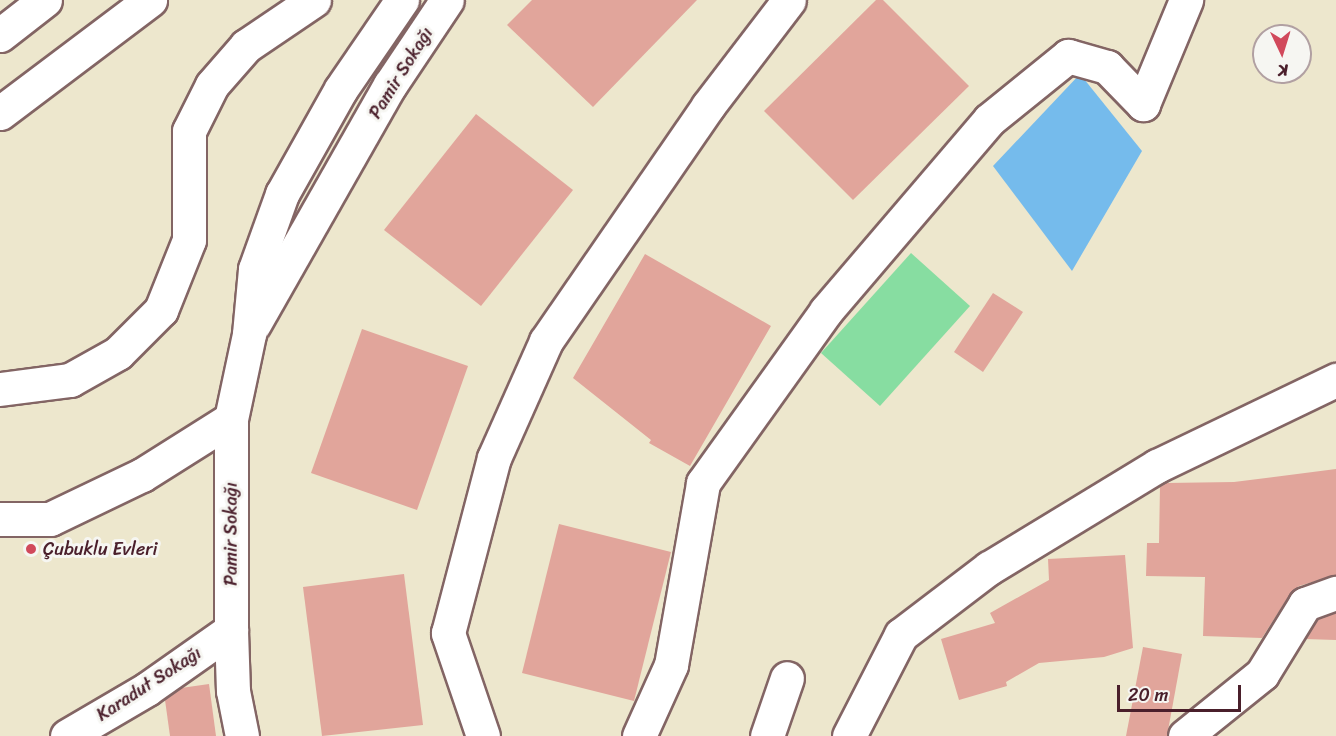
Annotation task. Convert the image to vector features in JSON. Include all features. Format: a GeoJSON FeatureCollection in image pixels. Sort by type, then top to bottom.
{"type":"FeatureCollection","features":[{"type":"Feature","properties":{"kind":"main road"},"geometry":{"type":"LineString","coordinates":[[0,34],[45,0]]}},
{"type":"Feature","properties":{"kind":"main road"},"geometry":{"type":"LineString","coordinates":[[0,113],[150,0]]}},
{"type":"Feature","properties":{"kind":"main road"},"geometry":{"type":"LineString","coordinates":[[0,389],[70,380],[118,352],[161,310],[189,240],[189,131],[212,85],[246,46],[314,0]]}},
{"type":"Feature","properties":{"kind":"main road","name":"Pamir Sokağı"},"geometry":{"type":"LineString","coordinates":[[242,736],[233,691],[231,419],[249,334],[255,268],[282,194],[341,90],[402,0]]}},
{"type":"Feature","properties":{"kind":"main road","name":"Pamir Sokağı"},"geometry":{"type":"LineString","coordinates":[[249,334],[390,85],[447,0]]}},
{"type":"Feature","properties":{"kind":"main road"},"geometry":{"type":"LineString","coordinates":[[483,736],[448,633],[494,458],[546,341],[708,106],[789,0]]}},
{"type":"Feature","properties":{"kind":"main road"},"geometry":{"type":"LineString","coordinates":[[639,736],[670,665],[703,483],[826,311],[989,120],[1068,56],[1107,67],[1143,104],[1186,0]]}},
{"type":"Feature","properties":{"kind":"main road"},"geometry":{"type":"LineString","coordinates":[[849,736],[901,635],[989,568],[1157,466],[1336,380]]}},
{"type":"Feature","properties":{"kind":"main road"},"geometry":{"type":"LineString","coordinates":[[0,519],[50,519],[142,475],[231,419]]}},
{"type":"Feature","properties":{"kind":"main road"},"geometry":{"type":"LineString","coordinates":[[1185,736],[1262,674],[1305,604],[1336,593]]}},
{"type":"Feature","properties":{"kind":"main road","name":"Karadut Sokağı"},"geometry":{"type":"LineString","coordinates":[[67,736],[147,689],[231,630]]}},
{"type":"Feature","properties":{"kind":"main road"},"geometry":{"type":"LineString","coordinates":[[767,736],[787,678]]}},
{"type":"Feature","properties":{"kind":"green space"},"geometry":{"type":"Polygon","coordinates":[[[911,253],[970,306],[880,406],[821,353],[911,253]]]}},
{"type":"Feature","properties":{"kind":"water"},"geometry":{"type":"Polygon","coordinates":[[[1080,74],[1142,151],[1072,271],[993,166],[1080,74]]]}},
{"type":"Feature","properties":{"kind":"building"},"geometry":{"type":"Polygon","coordinates":[[[532,0],[697,0],[593,107],[507,25],[532,0]]]}},
{"type":"Feature","properties":{"kind":"building"},"geometry":{"type":"Polygon","coordinates":[[[876,0],[883,0],[969,86],[853,200],[764,111],[876,0]]]}},
{"type":"Feature","properties":{"kind":"building"},"geometry":{"type":"Polygon","coordinates":[[[476,114],[573,190],[481,306],[384,230],[476,114]]]}},
{"type":"Feature","properties":{"kind":"building"},"geometry":{"type":"Polygon","coordinates":[[[645,254],[771,326],[690,466],[649,443],[651,440],[573,378],[645,254]]]}},
{"type":"Feature","properties":{"kind":"building"},"geometry":{"type":"Polygon","coordinates":[[[993,293],[1023,312],[983,372],[954,352],[993,293]]]}},
{"type":"Feature","properties":{"kind":"building"},"geometry":{"type":"Polygon","coordinates":[[[362,329],[468,366],[417,510],[311,473],[362,329]]]}},
{"type":"Feature","properties":{"kind":"building"},"geometry":{"type":"Polygon","coordinates":[[[1336,469],[1336,575],[1299,586],[1290,594],[1262,638],[1203,636],[1205,577],[1146,576],[1147,543],[1159,543],[1160,486],[1166,483],[1234,482],[1336,469]]]}},
{"type":"Feature","properties":{"kind":"building"},"geometry":{"type":"Polygon","coordinates":[[[559,524],[671,552],[634,701],[522,673],[559,524]]]}},
{"type":"Feature","properties":{"kind":"building"},"geometry":{"type":"Polygon","coordinates":[[[1125,555],[1133,648],[1104,657],[1039,663],[1006,682],[1007,686],[959,700],[941,639],[995,623],[990,613],[1049,580],[1048,559],[1125,555]]]}},
{"type":"Feature","properties":{"kind":"building"},"geometry":{"type":"Polygon","coordinates":[[[404,574],[423,725],[322,736],[303,587],[404,574]]]}},
{"type":"Feature","properties":{"kind":"building"},"geometry":{"type":"Polygon","coordinates":[[[1336,613],[1336,640],[1305,639],[1318,619],[1336,613]]]}},
{"type":"Feature","properties":{"kind":"building"},"geometry":{"type":"Polygon","coordinates":[[[1143,647],[1182,654],[1167,736],[1126,736],[1143,647]]]}},
{"type":"Feature","properties":{"kind":"building"},"geometry":{"type":"Polygon","coordinates":[[[209,684],[216,736],[170,736],[165,700],[181,688],[209,684]]]}},
{"type":"Feature","properties":{"kind":"place","name":"Çubuklu Evleri"},"geometry":{"type":"Point","coordinates":[31,549]}}]}
